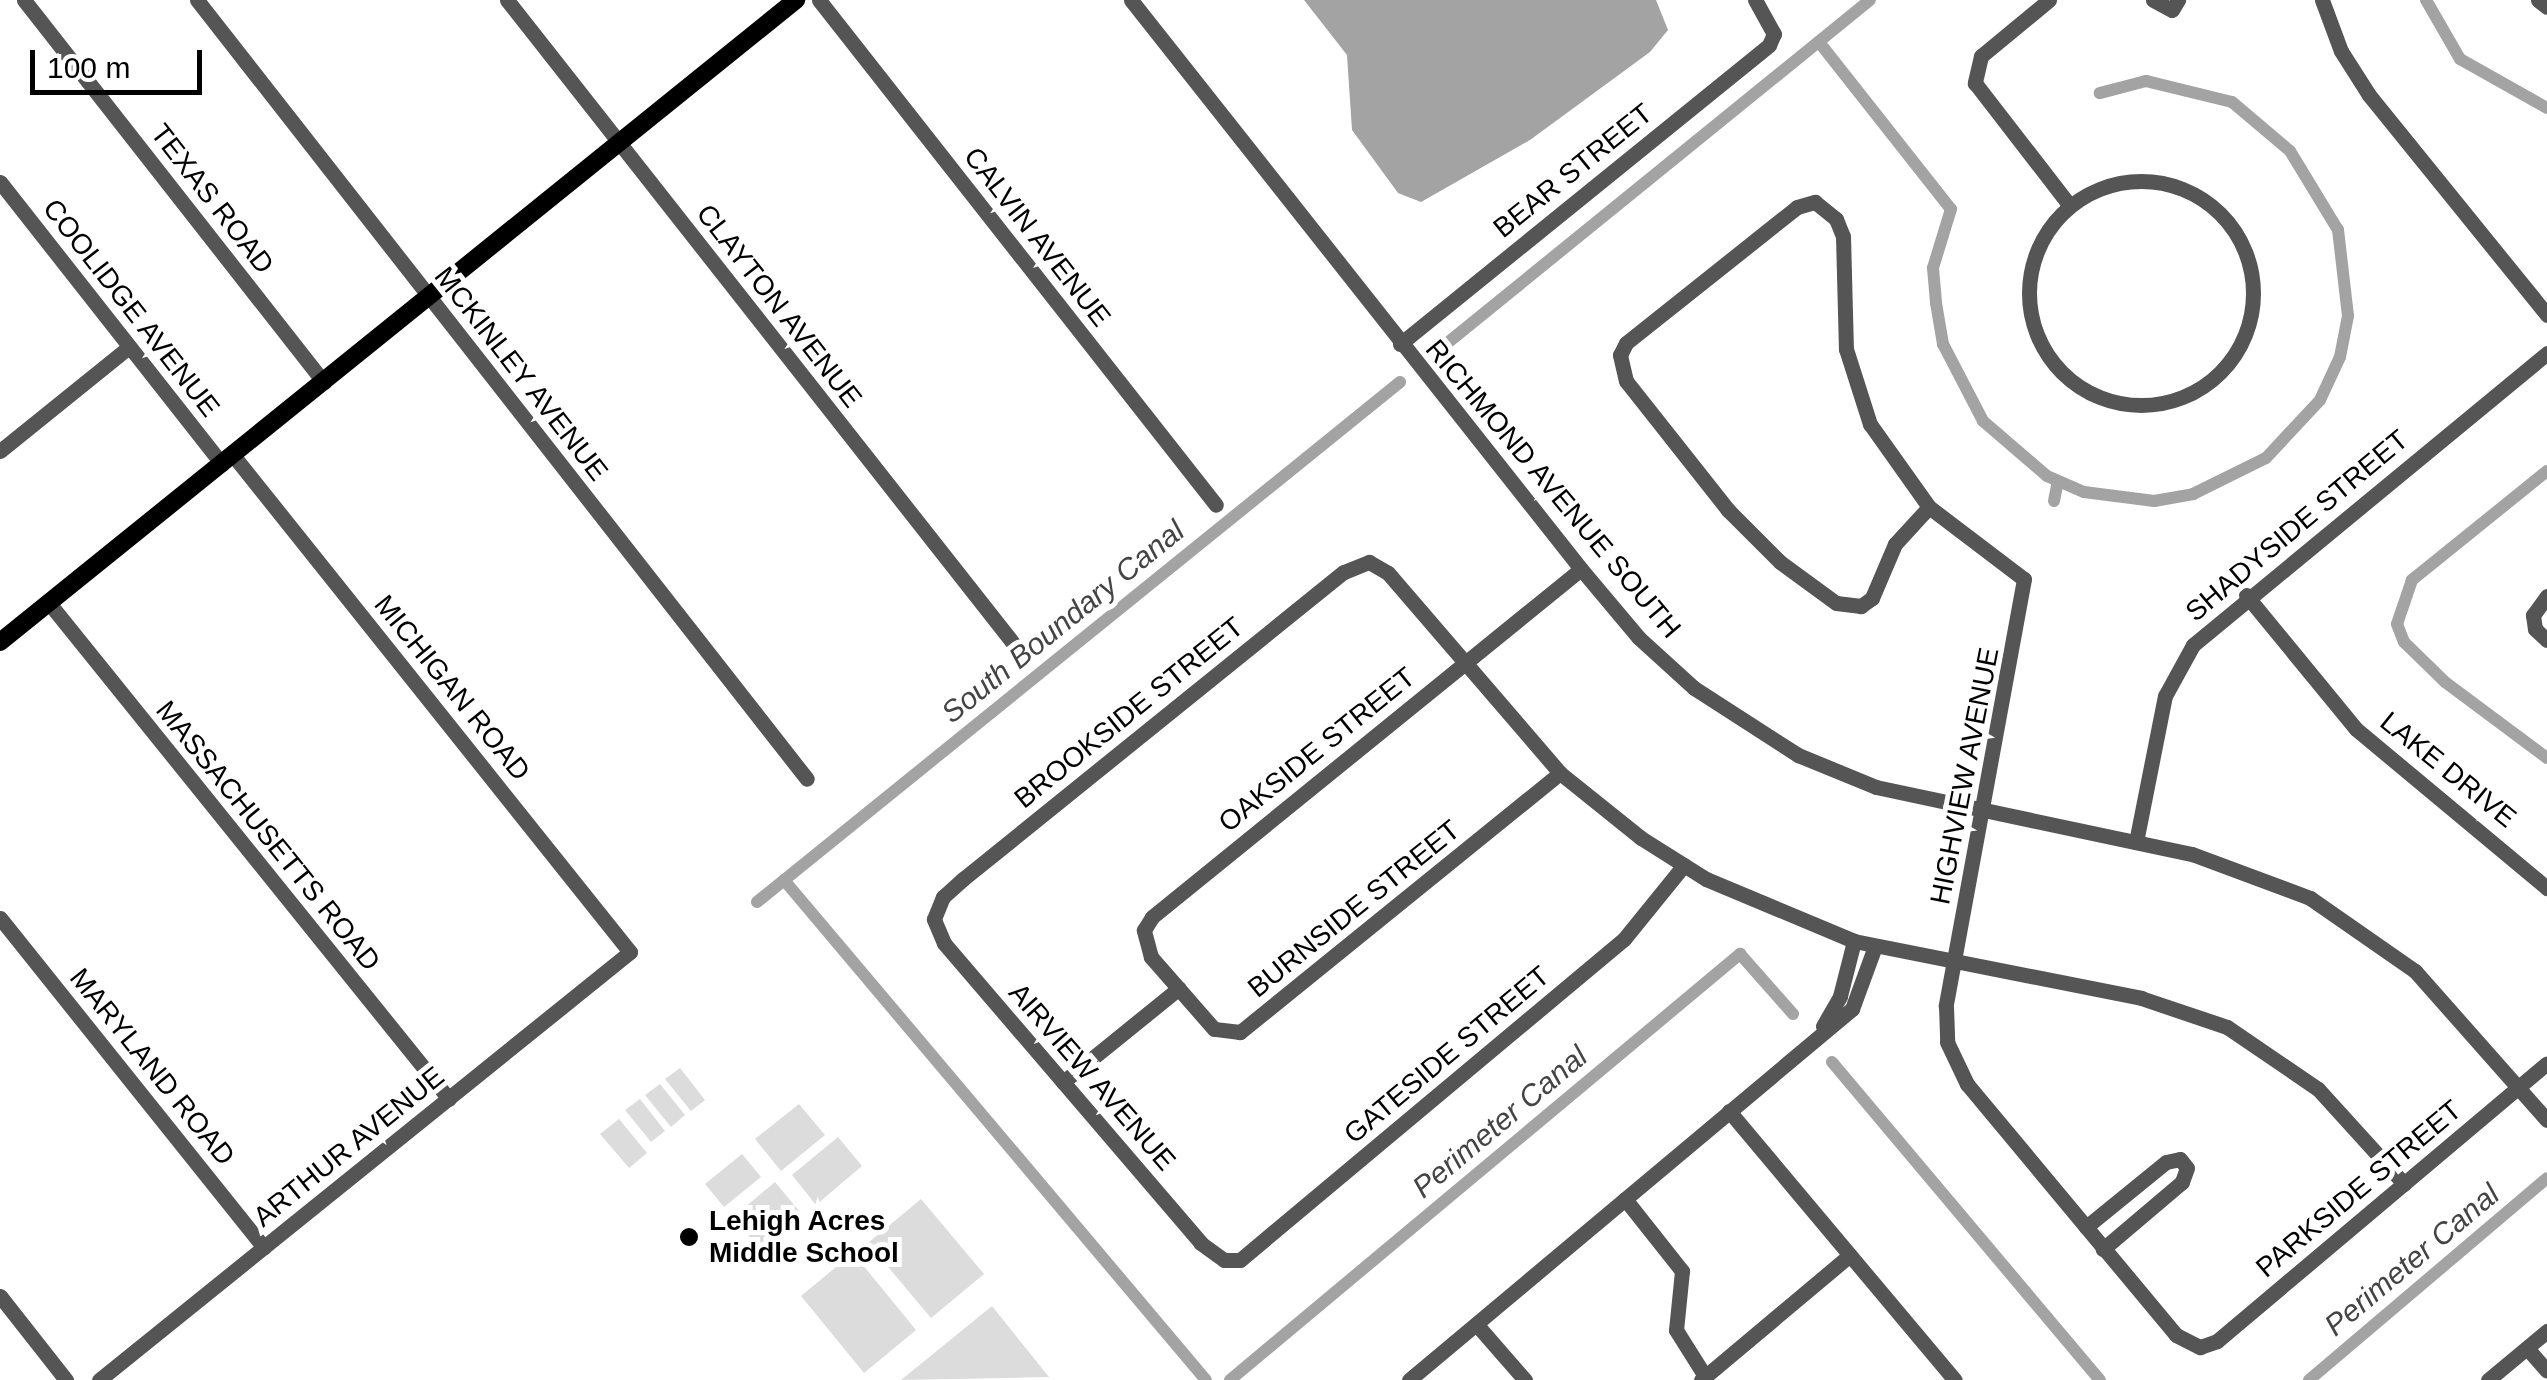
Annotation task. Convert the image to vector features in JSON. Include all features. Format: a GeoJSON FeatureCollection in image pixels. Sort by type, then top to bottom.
{"type":"FeatureCollection","features":[{"type":"Feature","properties":{"kind":"main road"},"geometry":{"type":"LineString","coordinates":[[0,642],[796,0]]}},
{"type":"Feature","properties":{"kind":"street","name":"TEXAS ROAD"},"geometry":{"type":"LineString","coordinates":[[24,0],[324,382]]}},
{"type":"Feature","properties":{"kind":"street","name":"MCKINLEY AVENUE"},"geometry":{"type":"LineString","coordinates":[[197,0],[807,779]]}},
{"type":"Feature","properties":{"kind":"street","name":"CLAYTON AVENUE"},"geometry":{"type":"LineString","coordinates":[[507,0],[1013,642]]}},
{"type":"Feature","properties":{"kind":"street","name":"CALVIN AVENUE"},"geometry":{"type":"LineString","coordinates":[[819,0],[1216,505]]}},
{"type":"Feature","properties":{"kind":"street","name":"RICHMOND AVENUE SOUTH"},"geometry":{"type":"LineString","coordinates":[[1130,0],[1581,569],[1668,666],[1761,734],[1876,788],[2232,865],[2346,919],[2430,985],[2547,1120]]}},
{"type":"Feature","properties":{"kind":"street","name":"BEAR STREET"},"geometry":{"type":"LineString","coordinates":[[1400,344],[1769,45],[1774,34],[1754,0]]}},
{"type":"Feature","properties":{"kind":"street"},"geometry":{"type":"LineString","coordinates":[[2049,0],[1981,56],[1975,83],[2070,206]]}},
{"type":"Feature","properties":{"kind":"street"},"geometry":{"type":"LineString","coordinates":[[2154,0],[2172,10],[2178,0]]}},
{"type":"Feature","properties":{"kind":"street"},"geometry":{"type":"LineString","coordinates":[[2322,0],[2341,50],[2369,95],[2547,315]]}},
{"type":"Feature","properties":{"kind":"street"},"geometry":{"type":"LineString","coordinates":[[2538,0],[2547,7]]}},
{"type":"Feature","properties":{"kind":"street","name":"COOLIDGE AVENUE"},"geometry":{"type":"LineString","coordinates":[[0,182],[130,347],[228,460]]}},
{"type":"Feature","properties":{"kind":"street"},"geometry":{"type":"LineString","coordinates":[[2163,183],[2207,202],[2232,225],[2248,256],[2254,301],[2244,339],[2215,378],[2185,397],[2126,405],[2088,392],[2058,368],[2036,333],[2029,284],[2039,248],[2070,206],[2113,184],[2163,183]]}},
{"type":"Feature","properties":{"kind":"street","name":"HIGHVIEW AVENUE"},"geometry":{"type":"LineString","coordinates":[[1930,507],[1895,544],[1872,598],[1861,606],[1836,603],[1780,562],[1728,510],[1620,368],[1626,343],[1785,214],[1815,202],[1836,219],[1843,236],[1841,311],[1860,402],[1892,462],[1930,507],[2024,579],[1945,1028],[1952,1058],[2176,1336],[2200,1347]]}},
{"type":"Feature","properties":{"kind":"street"},"geometry":{"type":"LineString","coordinates":[[0,451],[130,347]]}},
{"type":"Feature","properties":{"kind":"street","name":"SHADYSIDE STREET"},"geometry":{"type":"LineString","coordinates":[[2136,842],[2171,682],[2193,645],[2246,595],[2547,352]]}},
{"type":"Feature","properties":{"kind":"street","name":"MICHIGAN ROAD"},"geometry":{"type":"LineString","coordinates":[[228,460],[630,952]]}},
{"type":"Feature","properties":{"kind":"street","name":"BROOKSIDE STREET"},"geometry":{"type":"LineString","coordinates":[[934,918],[942,897],[1344,572],[1369,562],[1388,573],[1463,664]]}},
{"type":"Feature","properties":{"kind":"street","name":"OAKSIDE STREET"},"geometry":{"type":"LineString","coordinates":[[1178,988],[1145,944],[1152,917],[1581,569]]}},
{"type":"Feature","properties":{"kind":"street","name":"LAKE DRIVE"},"geometry":{"type":"LineString","coordinates":[[2246,595],[2356,729],[2547,888]]}},
{"type":"Feature","properties":{"kind":"street"},"geometry":{"type":"LineString","coordinates":[[2547,596],[2533,615],[2535,629],[2547,640]]}},
{"type":"Feature","properties":{"kind":"street","name":"MASSACHUSETTS ROAD"},"geometry":{"type":"LineString","coordinates":[[49,603],[449,1099]]}},
{"type":"Feature","properties":{"kind":"street"},"geometry":{"type":"LineString","coordinates":[[1463,664],[1560,773],[1684,865],[1730,892],[1854,941],[2142,998],[2226,1027],[2318,1088],[2404,1184]]}},
{"type":"Feature","properties":{"kind":"street","name":"BURNSIDE STREET"},"geometry":{"type":"LineString","coordinates":[[1178,988],[1214,1030],[1240,1032],[1560,773]]}},
{"type":"Feature","properties":{"kind":"street","name":"GATESIDE STREET"},"geometry":{"type":"LineString","coordinates":[[1224,1260],[1240,1260],[1267,1240],[1591,966],[1643,921],[1684,865]]}},
{"type":"Feature","properties":{"kind":"street","name":"MARYLAND ROAD"},"geometry":{"type":"LineString","coordinates":[[0,918],[264,1248]]}},
{"type":"Feature","properties":{"kind":"street","name":"AIRVIEW AVENUE"},"geometry":{"type":"LineString","coordinates":[[934,918],[944,943],[1201,1243],[1224,1260]]}},
{"type":"Feature","properties":{"kind":"street"},"geometry":{"type":"LineString","coordinates":[[1816,1037],[1840,996],[1854,941]]}},
{"type":"Feature","properties":{"kind":"street"},"geometry":{"type":"LineString","coordinates":[[1409,1380],[1852,1009],[1875,946]]}},
{"type":"Feature","properties":{"kind":"street","name":"ARTHUR AVENUE"},"geometry":{"type":"LineString","coordinates":[[99,1380],[630,952]]}},
{"type":"Feature","properties":{"kind":"street"},"geometry":{"type":"LineString","coordinates":[[1063,1082],[1178,988]]}},
{"type":"Feature","properties":{"kind":"street","name":"PARKSIDE STREET"},"geometry":{"type":"LineString","coordinates":[[2200,1347],[2217,1341],[2547,1063]]}},
{"type":"Feature","properties":{"kind":"street"},"geometry":{"type":"LineString","coordinates":[[1729,1111],[1950,1374],[1930,1380]]}},
{"type":"Feature","properties":{"kind":"street"},"geometry":{"type":"LineString","coordinates":[[2086,1227],[2166,1162],[2180,1159],[2188,1168],[2182,1182],[2103,1249]]}},
{"type":"Feature","properties":{"kind":"street"},"geometry":{"type":"LineString","coordinates":[[1625,1199],[1682,1271],[1676,1330],[1703,1378],[1850,1255]]}},
{"type":"Feature","properties":{"kind":"street"},"geometry":{"type":"LineString","coordinates":[[0,1296],[66,1380]]}},
{"type":"Feature","properties":{"kind":"street"},"geometry":{"type":"LineString","coordinates":[[1477,1325],[1525,1380]]}},
{"type":"Feature","properties":{"kind":"street"},"geometry":{"type":"LineString","coordinates":[[2488,1380],[2547,1331]]}},
{"type":"Feature","properties":{"kind":"street"},"geometry":{"type":"LineString","coordinates":[[2527,1348],[2547,1371]]}},
{"type":"Feature","properties":{"kind":"shaded area"},"geometry":{"type":"Polygon","coordinates":[[[1304,0],[1656,0],[1668,30],[1650,52],[1530,140],[1421,202],[1398,193],[1352,130],[1347,55],[1304,0]]]}},
{"type":"Feature","properties":{"kind":"shaded area"},"geometry":{"type":"Polygon","coordinates":[[[680,1068],[705,1100],[691,1111],[665,1079],[680,1068]]]}},
{"type":"Feature","properties":{"kind":"shaded area"},"geometry":{"type":"Polygon","coordinates":[[[660,1084],[685,1115],[671,1127],[645,1095],[660,1084]]]}},
{"type":"Feature","properties":{"kind":"shaded area"},"geometry":{"type":"Polygon","coordinates":[[[640,1099],[665,1131],[651,1142],[625,1110],[640,1099]]]}},
{"type":"Feature","properties":{"kind":"shaded area"},"geometry":{"type":"Polygon","coordinates":[[[799,1104],[825,1135],[781,1171],[755,1139],[799,1104]]]}},
{"type":"Feature","properties":{"kind":"shaded area"},"geometry":{"type":"Polygon","coordinates":[[[619,1119],[647,1153],[629,1168],[600,1134],[619,1119]]]}},
{"type":"Feature","properties":{"kind":"shaded area"},"geometry":{"type":"Polygon","coordinates":[[[838,1137],[862,1166],[816,1205],[792,1175],[838,1137]]]}},
{"type":"Feature","properties":{"kind":"shaded area"},"geometry":{"type":"Polygon","coordinates":[[[742,1154],[761,1177],[724,1207],[705,1184],[742,1154]]]}},
{"type":"Feature","properties":{"kind":"shaded area"},"geometry":{"type":"Polygon","coordinates":[[[775,1182],[800,1212],[758,1247],[733,1217],[775,1182]]]}},
{"type":"Feature","properties":{"kind":"shaded area"},"geometry":{"type":"Polygon","coordinates":[[[921,1199],[984,1274],[931,1318],[868,1243],[921,1199]]]}},
{"type":"Feature","properties":{"kind":"shaded area"},"geometry":{"type":"Polygon","coordinates":[[[853,1253],[916,1330],[864,1373],[801,1296],[853,1253]]]}},
{"type":"Feature","properties":{"kind":"shaded area"},"geometry":{"type":"Polygon","coordinates":[[[992,1306],[1049,1377],[901,1380],[992,1306]]]}},
{"type":"Feature","properties":{"kind":"waterway","name":"South Boundary Canal"},"geometry":{"type":"LineString","coordinates":[[1435,353],[1870,0]]}},
{"type":"Feature","properties":{"kind":"waterway"},"geometry":{"type":"LineString","coordinates":[[2426,0],[2460,59],[2547,108]]}},
{"type":"Feature","properties":{"kind":"waterway"},"geometry":{"type":"LineString","coordinates":[[1819,42],[1951,209],[1933,268],[1936,303],[1943,344],[1983,421],[2047,476],[2084,492],[2154,501],[2193,494],[2266,458],[2320,400],[2340,357],[2348,316],[2338,230],[2290,151],[2232,102],[2146,81],[2100,93]]}},
{"type":"Feature","properties":{"kind":"waterway","name":"South Boundary Canal"},"geometry":{"type":"LineString","coordinates":[[757,902],[1400,382]]}},
{"type":"Feature","properties":{"kind":"waterway"},"geometry":{"type":"LineString","coordinates":[[2547,471],[2412,580],[2397,624],[2404,642],[2445,682],[2547,758]]}},
{"type":"Feature","properties":{"kind":"waterway"},"geometry":{"type":"LineString","coordinates":[[2054,501],[2058,481]]}},
{"type":"Feature","properties":{"kind":"waterway","name":"Perimeter Canal"},"geometry":{"type":"LineString","coordinates":[[784,880],[1206,1380]]}},
{"type":"Feature","properties":{"kind":"waterway","name":"Perimeter Canal"},"geometry":{"type":"LineString","coordinates":[[1230,1380],[1740,954],[1793,1014]]}},
{"type":"Feature","properties":{"kind":"waterway","name":"Perimeter Canal"},"geometry":{"type":"LineString","coordinates":[[1832,1062],[2100,1380]]}},
{"type":"Feature","properties":{"kind":"waterway","name":"Perimeter Canal"},"geometry":{"type":"LineString","coordinates":[[2309,1380],[2547,1178]]}},
{"type":"Feature","properties":{"kind":"place","name":"Lehigh Acres Middle School"},"geometry":{"type":"Point","coordinates":[689,1237]}}]}
